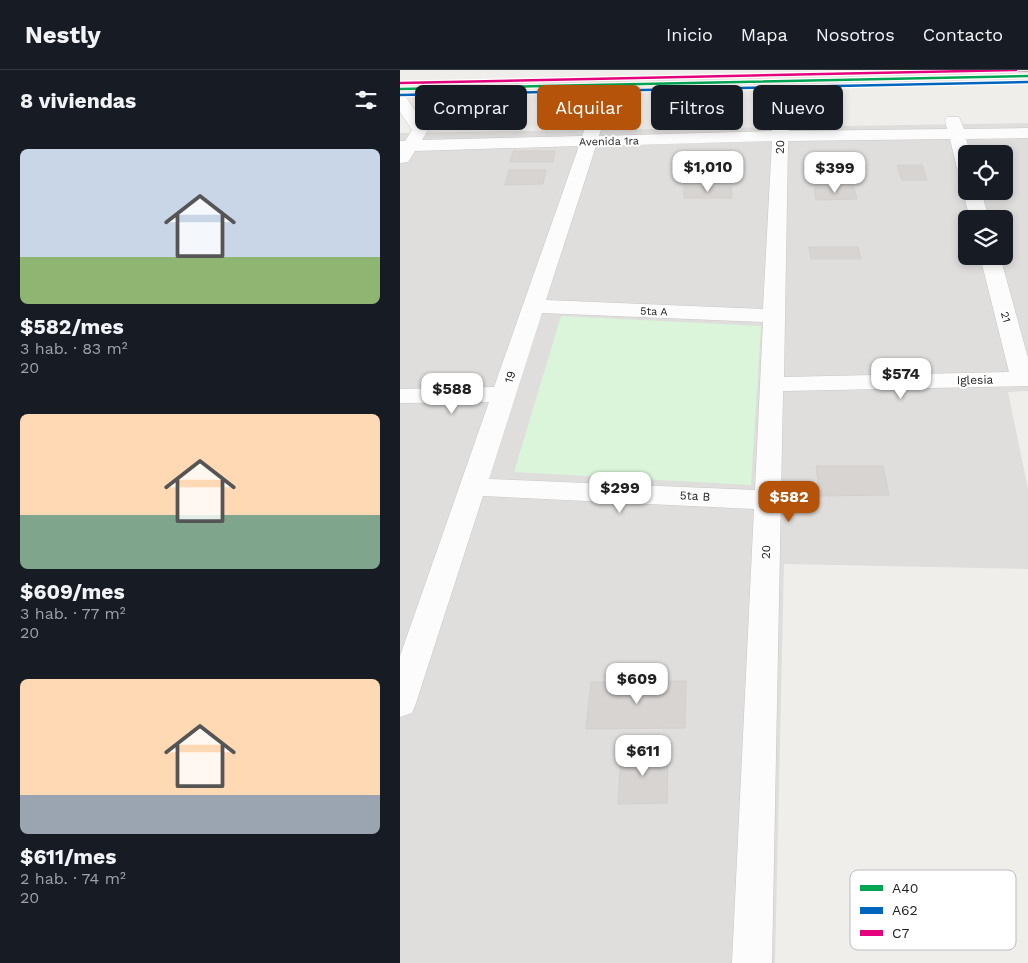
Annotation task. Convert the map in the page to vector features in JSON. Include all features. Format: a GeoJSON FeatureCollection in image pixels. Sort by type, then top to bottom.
{"type":"FeatureCollection","features":[{"type":"Feature","properties":{"kind":"highway"},"geometry":{"type":"LineString","coordinates":[[400,82],[994,70]]}},
{"type":"Feature","properties":{"kind":"highway"},"geometry":{"type":"LineString","coordinates":[[400,89],[783,75],[1028,76]]}},
{"type":"Feature","properties":{"kind":"street","name":"20"},"geometry":{"type":"LineString","coordinates":[[752,963],[783,75]]}},
{"type":"Feature","properties":{"kind":"street"},"geometry":{"type":"LineString","coordinates":[[400,100],[420,130],[405,146],[400,162]]}},
{"type":"Feature","properties":{"kind":"street","name":"Avenida 1ra"},"geometry":{"type":"LineString","coordinates":[[405,146],[781,136],[955,127],[1028,133]]}},
{"type":"Feature","properties":{"kind":"street"},"geometry":{"type":"LineString","coordinates":[[955,127],[960,145]]}},
{"type":"Feature","properties":{"kind":"street","name":"19"},"geometry":{"type":"LineString","coordinates":[[400,703],[593,130]]}},
{"type":"Feature","properties":{"kind":"street","name":"21"},"geometry":{"type":"LineString","coordinates":[[993,265],[1025,379]]}},
{"type":"Feature","properties":{"kind":"street","name":"5ta A"},"geometry":{"type":"LineString","coordinates":[[534,306],[775,316]]}},
{"type":"Feature","properties":{"kind":"street","name":"Iglesia"},"geometry":{"type":"LineString","coordinates":[[772,384],[1025,379]]}},
{"type":"Feature","properties":{"kind":"street"},"geometry":{"type":"LineString","coordinates":[[400,396],[504,394]]}},
{"type":"Feature","properties":{"kind":"street","name":"5ta B"},"geometry":{"type":"LineString","coordinates":[[473,487],[768,500]]}},
{"type":"Feature","properties":{"kind":"shaded area"},"geometry":{"type":"Polygon","coordinates":[[[1028,123],[1028,391],[1008,392],[1028,489],[1028,569],[784,564],[775,963],[400,963],[400,133],[651,129],[743,130],[743,128],[753,127],[753,130],[843,130],[843,126],[1028,123]]]}},
{"type":"Feature","properties":{"kind":"green space"},"geometry":{"type":"Polygon","coordinates":[[[561,316],[761,326],[751,485],[514,472],[561,316]]]}},
{"type":"Feature","properties":{"kind":"building"},"geometry":{"type":"Polygon","coordinates":[[[513,151],[555,151],[553,162],[510,162],[513,151]]]}},
{"type":"Feature","properties":{"kind":"building"},"geometry":{"type":"Polygon","coordinates":[[[897,165],[922,165],[927,180],[902,180],[897,165]]]}},
{"type":"Feature","properties":{"kind":"building"},"geometry":{"type":"Polygon","coordinates":[[[693,168],[735,168],[736,180],[693,180],[693,168]]]}},
{"type":"Feature","properties":{"kind":"building"},"geometry":{"type":"Polygon","coordinates":[[[509,170],[546,170],[543,184],[505,185],[509,170]]]}},
{"type":"Feature","properties":{"kind":"building"},"geometry":{"type":"Polygon","coordinates":[[[684,187],[731,187],[732,198],[684,198],[684,187]]]}},
{"type":"Feature","properties":{"kind":"building"},"geometry":{"type":"Polygon","coordinates":[[[814,188],[854,188],[857,199],[816,200],[814,188]]]}},
{"type":"Feature","properties":{"kind":"building"},"geometry":{"type":"Polygon","coordinates":[[[809,247],[858,247],[861,259],[811,259],[809,247]]]}},
{"type":"Feature","properties":{"kind":"building"},"geometry":{"type":"Polygon","coordinates":[[[816,466],[883,466],[889,495],[820,496],[816,466]]]}},
{"type":"Feature","properties":{"kind":"building"},"geometry":{"type":"Polygon","coordinates":[[[686,681],[685,728],[586,729],[591,682],[686,681]]]}},
{"type":"Feature","properties":{"kind":"building"},"geometry":{"type":"Polygon","coordinates":[[[668,750],[667,803],[618,804],[621,751],[668,750]]]}},
{"type":"Feature","properties":{"kind":"transit line","name":"C7"},"geometry":{"type":"LineString","coordinates":[[400,83],[1016,70]]}},
{"type":"Feature","properties":{"kind":"transit line","name":"A40"},"geometry":{"type":"LineString","coordinates":[[400,89],[1028,76]]}},
{"type":"Feature","properties":{"kind":"transit line","name":"A62"},"geometry":{"type":"LineString","coordinates":[[400,95],[1028,82]]}}]}
